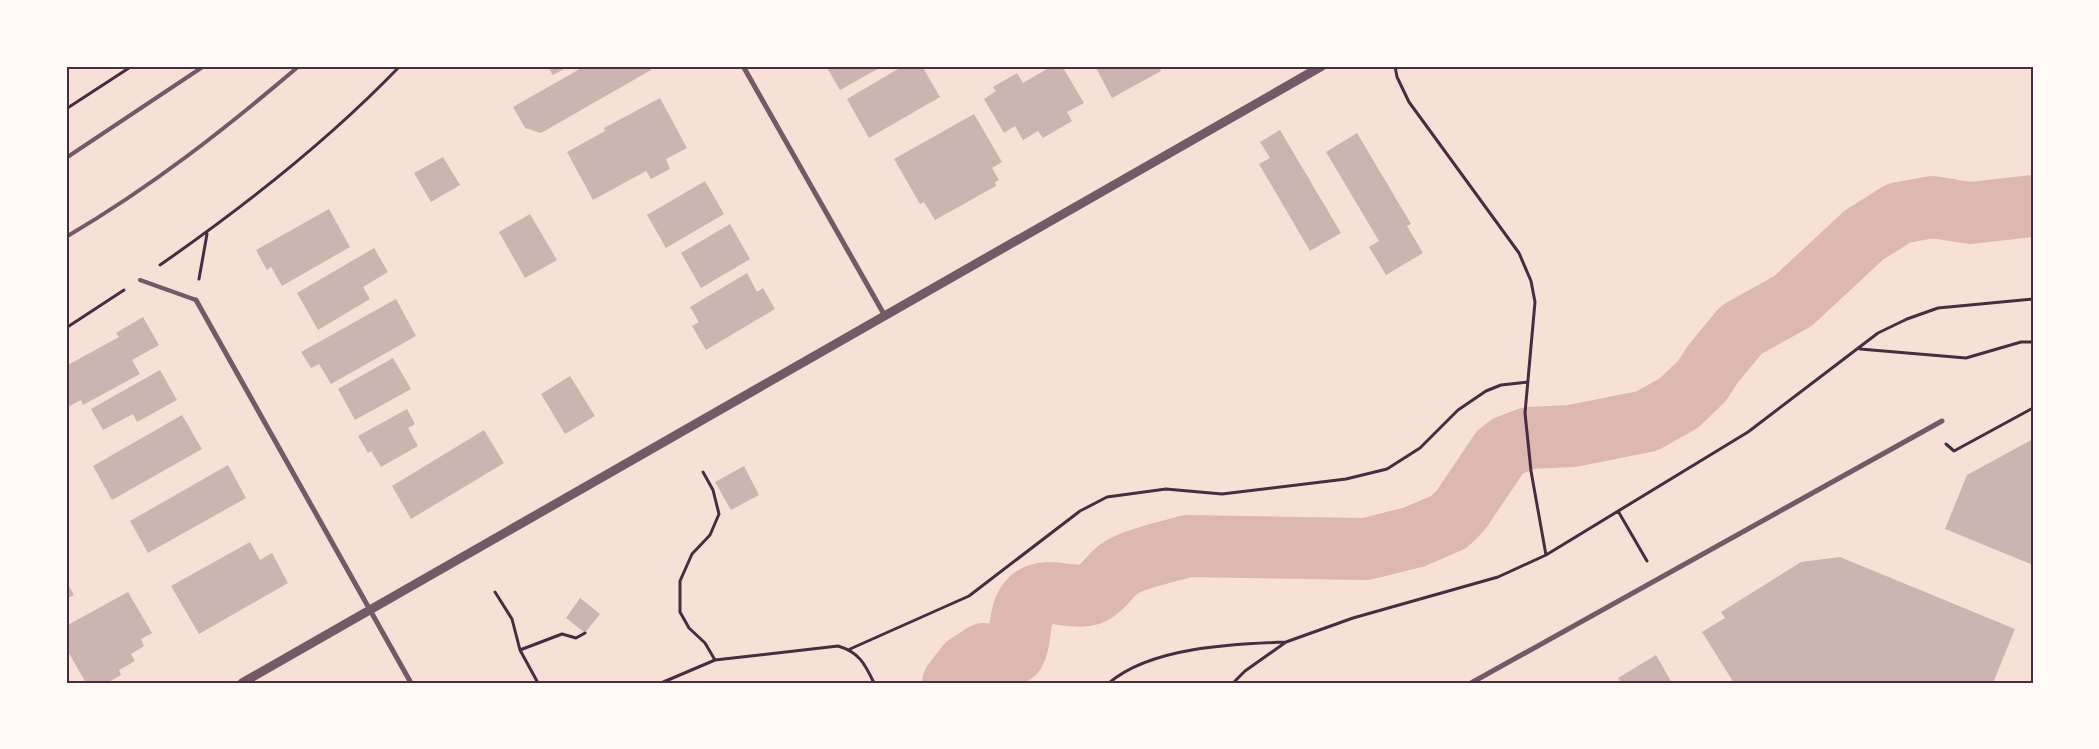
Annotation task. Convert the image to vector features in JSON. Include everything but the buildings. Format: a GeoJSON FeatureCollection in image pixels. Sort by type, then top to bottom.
{"type":"FeatureCollection","features":[{"type":"Feature","properties":{"kind":"street"},"geometry":{"type":"LineString","coordinates":[[742,66],[885,317]]}},
{"type":"Feature","properties":{"kind":"street"},"geometry":{"type":"LineString","coordinates":[[242,683],[1322,66]]}},
{"type":"Feature","properties":{"kind":"street"},"geometry":{"type":"LineString","coordinates":[[196,300],[411,683]]}},
{"type":"Feature","properties":{"kind":"street"},"geometry":{"type":"LineString","coordinates":[[1471,683],[1942,421]]}},
{"type":"Feature","properties":{"kind":"lane"},"geometry":{"type":"LineString","coordinates":[[66,158],[204,66]]}},
{"type":"Feature","properties":{"kind":"lane"},"geometry":{"type":"LineString","coordinates":[[66,237],[117,207],[195,152],[299,66]]}},
{"type":"Feature","properties":{"kind":"lane"},"geometry":{"type":"LineString","coordinates":[[140,280],[196,300]]}},
{"type":"Feature","properties":{"kind":"path"},"geometry":{"type":"LineString","coordinates":[[66,109],[132,66]]}},
{"type":"Feature","properties":{"kind":"path"},"geometry":{"type":"LineString","coordinates":[[66,328],[140,280],[207,233],[334,129],[400,66]]}},
{"type":"Feature","properties":{"kind":"path"},"geometry":{"type":"LineString","coordinates":[[1395,66],[1397,77],[1409,102],[1519,253],[1527,268],[1535,302],[1525,413],[1531,471],[1546,555]]}},
{"type":"Feature","properties":{"kind":"path"},"geometry":{"type":"LineString","coordinates":[[196,300],[207,233]]}},
{"type":"Feature","properties":{"kind":"path"},"geometry":{"type":"LineString","coordinates":[[1233,683],[1245,671],[1286,642],[1353,618],[1498,577],[1546,555],[1748,432],[1878,333],[1907,319],[1938,308],[2033,299]]}},
{"type":"Feature","properties":{"kind":"path"},"geometry":{"type":"LineString","coordinates":[[1859,349],[1966,358],[2021,342],[2033,342]]}},
{"type":"Feature","properties":{"kind":"path"},"geometry":{"type":"LineString","coordinates":[[850,649],[969,596],[1080,511],[1107,497],[1166,489],[1222,494],[1346,479],[1388,469],[1420,448],[1458,410],[1486,391],[1501,385],[1528,382]]}},
{"type":"Feature","properties":{"kind":"path"},"geometry":{"type":"LineString","coordinates":[[1928,429],[1954,451],[2033,408]]}},
{"type":"Feature","properties":{"kind":"path"},"geometry":{"type":"LineString","coordinates":[[703,472],[713,490],[719,514],[710,535],[692,554],[680,581],[680,612],[689,628],[705,643],[715,660]]}},
{"type":"Feature","properties":{"kind":"path"},"geometry":{"type":"LineString","coordinates":[[1618,511],[1650,566]]}},
{"type":"Feature","properties":{"kind":"path"},"geometry":{"type":"LineString","coordinates":[[495,592],[512,619],[520,650],[538,683]]}},
{"type":"Feature","properties":{"kind":"path"},"geometry":{"type":"LineString","coordinates":[[520,650],[562,634],[576,638],[585,633]]}},
{"type":"Feature","properties":{"kind":"path"},"geometry":{"type":"LineString","coordinates":[[1109,683],[1133,668],[1160,658],[1241,644],[1286,642]]}},
{"type":"Feature","properties":{"kind":"path"},"geometry":{"type":"LineString","coordinates":[[660,683],[715,660],[812,647],[838,646],[850,649],[862,659],[874,683]]}},
{"type":"Feature","properties":{"kind":"waterway"},"geometry":{"type":"LineString","coordinates":[[953,683],[967,665],[984,654],[1005,658],[1014,653],[1017,647],[1024,611],[1031,599],[1037,595],[1044,593],[1087,595],[1100,588],[1115,572],[1125,565],[1142,559],[1188,546],[1366,549],[1414,537],[1449,522],[1461,510],[1500,452],[1508,446],[1529,438],[1572,436],[1647,421],[1679,403],[1702,381],[1713,364],[1741,330],[1793,301],[1864,235],[1899,213],[1933,207],[1970,213],[2033,206]]}}]}
